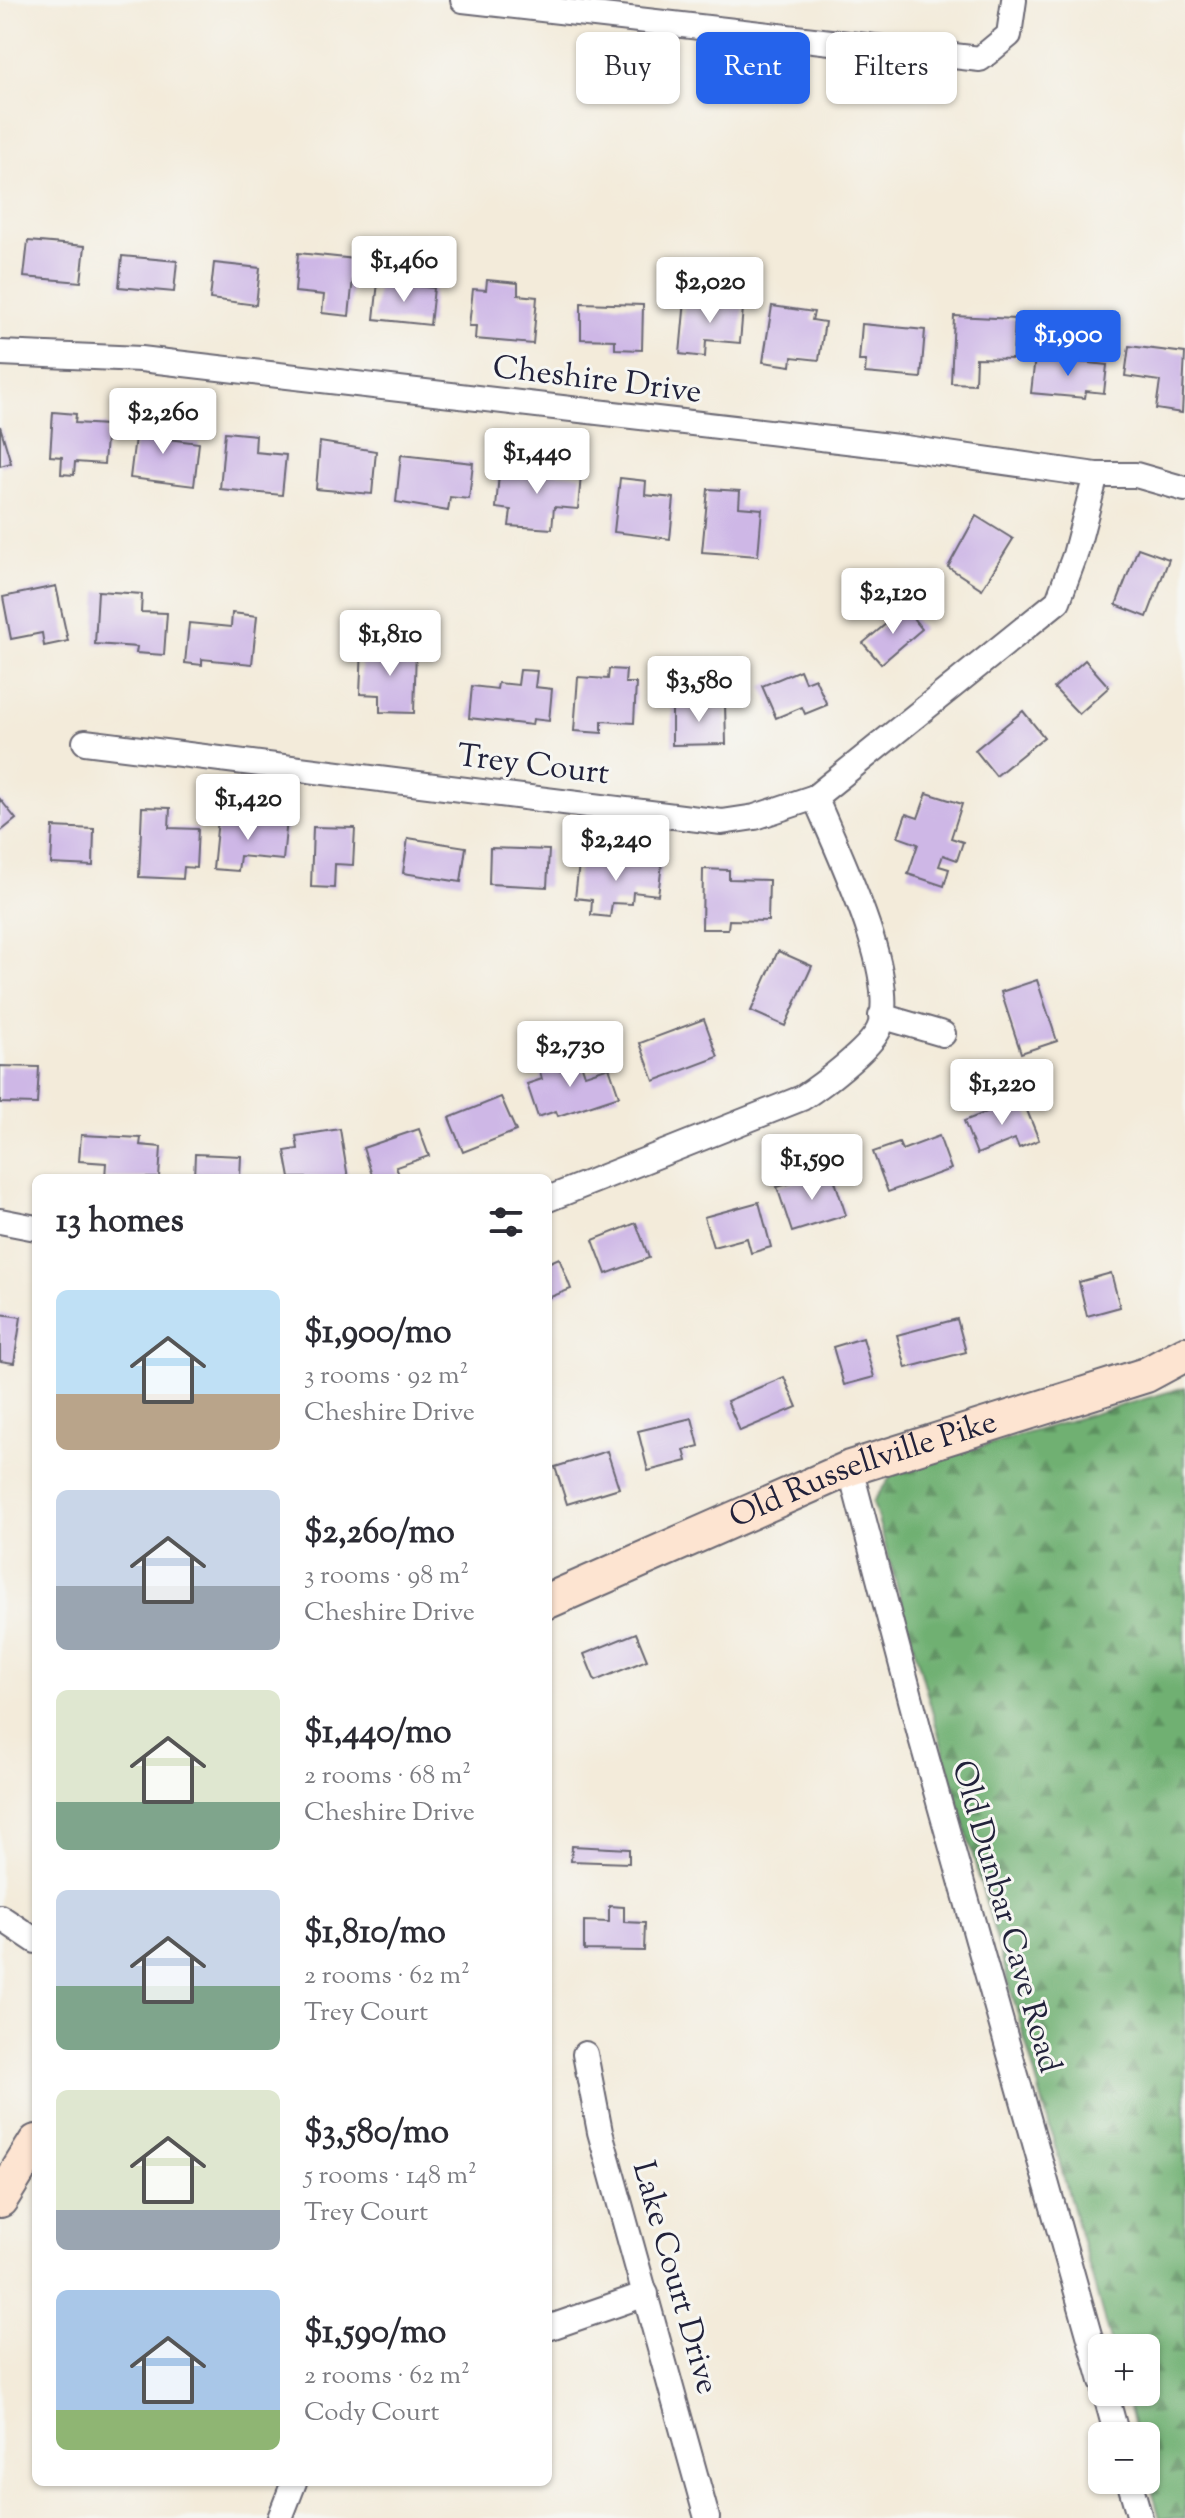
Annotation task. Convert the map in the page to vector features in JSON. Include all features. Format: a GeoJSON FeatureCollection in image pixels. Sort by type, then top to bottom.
{"type":"FeatureCollection","features":[{"type":"Feature","properties":{"kind":"street"},"geometry":{"type":"LineString","coordinates":[[463,0],[632,9],[980,59],[1009,35],[1014,0]]}},
{"type":"Feature","properties":{"kind":"street","name":"Cheshire Drive"},"geometry":{"type":"LineString","coordinates":[[0,353],[141,359],[898,447],[1096,475],[1136,475],[1185,489]]}},
{"type":"Feature","properties":{"kind":"street","name":"Trey Court"},"geometry":{"type":"LineString","coordinates":[[85,742],[722,822],[755,817],[815,797],[1058,601],[1075,555],[1096,475]]}},
{"type":"Feature","properties":{"kind":"street"},"geometry":{"type":"LineString","coordinates":[[552,1197],[802,1098],[833,1078],[878,1031],[883,1003],[878,958],[815,797]]}},
{"type":"Feature","properties":{"kind":"street"},"geometry":{"type":"LineString","coordinates":[[881,1016],[943,1034]]}},
{"type":"Feature","properties":{"kind":"street"},"geometry":{"type":"LineString","coordinates":[[0,1221],[32,1227]]}},
{"type":"Feature","properties":{"kind":"street","name":"Old Russellville Pike"},"geometry":{"type":"LineString","coordinates":[[552,1599],[850,1468],[1146,1375],[1185,1354]]}},
{"type":"Feature","properties":{"kind":"street","name":"Old Dunbar Cave Road"},"geometry":{"type":"LineString","coordinates":[[850,1468],[921,1738],[1089,2334]]}},
{"type":"Feature","properties":{"kind":"street"},"geometry":{"type":"LineString","coordinates":[[0,1917],[32,1938]]}},
{"type":"Feature","properties":{"kind":"street","name":"Lake Court Drive"},"geometry":{"type":"LineString","coordinates":[[585,2054],[600,2132],[707,2518]]}},
{"type":"Feature","properties":{"kind":"street"},"geometry":{"type":"LineString","coordinates":[[0,2200],[32,2148]]}},
{"type":"Feature","properties":{"kind":"street"},"geometry":{"type":"LineString","coordinates":[[552,2327],[646,2294]]}},
{"type":"Feature","properties":{"kind":"street"},"geometry":{"type":"LineString","coordinates":[[280,2518],[292,2486]]}},
{"type":"Feature","properties":{"kind":"street"},"geometry":{"type":"LineString","coordinates":[[1133,2494],[1140,2518]]}},
{"type":"Feature","properties":{"kind":"green space"},"geometry":{"type":"Polygon","coordinates":[[[1185,1387],[1185,2518],[1160,2518],[1153,2494],[1160,2494],[1160,2422],[1133,2422],[1128,2406],[1160,2406],[1160,2334],[1108,2334],[873,1502],[894,1472],[1185,1387]]]}},
{"type":"Feature","properties":{"kind":"building"},"geometry":{"type":"Polygon","coordinates":[[[28,241],[85,246],[81,282],[24,277],[28,241]]]}},
{"type":"Feature","properties":{"kind":"building"},"geometry":{"type":"Polygon","coordinates":[[[298,253],[355,259],[349,316],[322,313],[324,295],[295,292],[298,253]]]}},
{"type":"Feature","properties":{"kind":"building"},"geometry":{"type":"Polygon","coordinates":[[[122,256],[177,261],[174,292],[119,287],[122,256]]]}},
{"type":"Feature","properties":{"kind":"building"},"geometry":{"type":"Polygon","coordinates":[[[214,263],[260,268],[256,305],[210,299],[214,263]]]}},
{"type":"Feature","properties":{"kind":"building"},"geometry":{"type":"Polygon","coordinates":[[[487,280],[518,283],[518,295],[537,297],[533,344],[475,339],[476,326],[469,326],[473,289],[486,290],[487,280]]]}},
{"type":"Feature","properties":{"kind":"building"},"geometry":{"type":"Polygon","coordinates":[[[378,282],[434,288],[430,325],[374,319],[378,282]]]}},
{"type":"Feature","properties":{"kind":"building"},"geometry":{"type":"Polygon","coordinates":[[[722,294],[734,295],[733,307],[743,308],[740,343],[706,340],[705,357],[680,354],[685,300],[722,303],[722,294]]]}},
{"type":"Feature","properties":{"kind":"building"},"geometry":{"type":"Polygon","coordinates":[[[581,303],[643,305],[642,350],[615,349],[615,340],[581,339],[581,303]]]}},
{"type":"Feature","properties":{"kind":"building"},"geometry":{"type":"Polygon","coordinates":[[[772,306],[814,312],[812,320],[825,322],[819,360],[792,357],[791,366],[763,362],[772,306]]]}},
{"type":"Feature","properties":{"kind":"building"},"geometry":{"type":"Polygon","coordinates":[[[954,316],[1015,319],[1013,359],[976,358],[975,384],[951,383],[954,316]]]}},
{"type":"Feature","properties":{"kind":"building"},"geometry":{"type":"Polygon","coordinates":[[[862,324],[925,330],[921,378],[865,373],[866,361],[859,361],[862,324]]]}},
{"type":"Feature","properties":{"kind":"building"},"geometry":{"type":"Polygon","coordinates":[[[1129,346],[1185,353],[1182,413],[1156,409],[1160,381],[1125,376],[1129,346]]]}},
{"type":"Feature","properties":{"kind":"building"},"geometry":{"type":"Polygon","coordinates":[[[1035,357],[1107,365],[1104,393],[1086,391],[1085,398],[1031,393],[1035,357]]]}},
{"type":"Feature","properties":{"kind":"building"},"geometry":{"type":"Polygon","coordinates":[[[53,412],[76,414],[75,423],[107,425],[104,464],[75,462],[74,475],[61,474],[62,457],[50,456],[53,412]]]}},
{"type":"Feature","properties":{"kind":"building"},"geometry":{"type":"Polygon","coordinates":[[[137,421],[169,425],[167,439],[199,443],[194,486],[130,478],[137,421]]]}},
{"type":"Feature","properties":{"kind":"building"},"geometry":{"type":"Polygon","coordinates":[[[0,426],[11,463],[0,466],[0,426]]]}},
{"type":"Feature","properties":{"kind":"building"},"geometry":{"type":"Polygon","coordinates":[[[225,432],[256,435],[255,452],[286,455],[282,495],[220,489],[225,432]]]}},
{"type":"Feature","properties":{"kind":"building"},"geometry":{"type":"Polygon","coordinates":[[[320,442],[376,451],[372,494],[316,489],[320,442]]]}},
{"type":"Feature","properties":{"kind":"building"},"geometry":{"type":"Polygon","coordinates":[[[401,455],[473,463],[469,499],[450,497],[448,511],[396,502],[401,455]]]}},
{"type":"Feature","properties":{"kind":"building"},"geometry":{"type":"Polygon","coordinates":[[[517,469],[581,475],[578,509],[554,507],[552,529],[509,526],[511,510],[496,508],[499,474],[516,475],[517,469]]]}},
{"type":"Feature","properties":{"kind":"building"},"geometry":{"type":"Polygon","coordinates":[[[620,478],[646,481],[645,495],[674,498],[670,539],[614,532],[620,478]]]}},
{"type":"Feature","properties":{"kind":"building"},"geometry":{"type":"Polygon","coordinates":[[[708,489],[740,491],[739,507],[762,509],[758,556],[702,552],[708,489]]]}},
{"type":"Feature","properties":{"kind":"building"},"geometry":{"type":"Polygon","coordinates":[[[976,516],[1013,539],[982,589],[948,567],[976,516]]]}},
{"type":"Feature","properties":{"kind":"building"},"geometry":{"type":"Polygon","coordinates":[[[1138,548],[1169,559],[1147,617],[1116,605],[1138,548]]]}},
{"type":"Feature","properties":{"kind":"building"},"geometry":{"type":"Polygon","coordinates":[[[56,586],[68,641],[44,646],[42,633],[11,639],[3,597],[56,586]]]}},
{"type":"Feature","properties":{"kind":"building"},"geometry":{"type":"Polygon","coordinates":[[[98,591],[142,594],[141,612],[167,613],[164,655],[136,653],[137,647],[95,644],[98,591]]]}},
{"type":"Feature","properties":{"kind":"building"},"geometry":{"type":"Polygon","coordinates":[[[905,608],[922,629],[881,664],[863,643],[905,608]]]}},
{"type":"Feature","properties":{"kind":"building"},"geometry":{"type":"Polygon","coordinates":[[[232,613],[257,616],[252,664],[202,659],[202,665],[185,663],[189,623],[231,627],[232,613]]]}},
{"type":"Feature","properties":{"kind":"building"},"geometry":{"type":"Polygon","coordinates":[[[362,647],[416,649],[414,713],[380,712],[380,695],[360,694],[362,647]]]}},
{"type":"Feature","properties":{"kind":"building"},"geometry":{"type":"Polygon","coordinates":[[[1085,660],[1109,687],[1079,714],[1054,688],[1085,660]]]}},
{"type":"Feature","properties":{"kind":"building"},"geometry":{"type":"Polygon","coordinates":[[[609,669],[626,670],[625,683],[636,683],[634,723],[602,721],[602,733],[574,731],[578,677],[608,679],[609,669]]]}},
{"type":"Feature","properties":{"kind":"building"},"geometry":{"type":"Polygon","coordinates":[[[520,670],[537,671],[535,687],[552,689],[549,721],[533,719],[532,725],[469,718],[472,686],[497,689],[498,683],[518,685],[520,670]]]}},
{"type":"Feature","properties":{"kind":"building"},"geometry":{"type":"Polygon","coordinates":[[[800,670],[805,682],[815,678],[827,705],[805,714],[802,707],[776,718],[762,686],[800,670]]]}},
{"type":"Feature","properties":{"kind":"building"},"geometry":{"type":"Polygon","coordinates":[[[672,703],[725,703],[726,744],[672,745],[672,703]]]}},
{"type":"Feature","properties":{"kind":"building"},"geometry":{"type":"Polygon","coordinates":[[[1023,711],[1044,737],[996,776],[975,750],[1023,711]]]}},
{"type":"Feature","properties":{"kind":"building"},"geometry":{"type":"Polygon","coordinates":[[[927,793],[962,804],[951,838],[963,842],[957,860],[943,855],[939,866],[949,869],[944,886],[908,874],[918,844],[898,837],[906,814],[918,818],[927,793]]]}},
{"type":"Feature","properties":{"kind":"building"},"geometry":{"type":"Polygon","coordinates":[[[0,799],[16,819],[0,832],[0,799]]]}},
{"type":"Feature","properties":{"kind":"building"},"geometry":{"type":"Polygon","coordinates":[[[142,807],[170,808],[169,828],[198,829],[196,868],[184,867],[183,879],[139,877],[142,807]]]}},
{"type":"Feature","properties":{"kind":"building"},"geometry":{"type":"Polygon","coordinates":[[[268,818],[287,819],[283,860],[240,856],[238,871],[213,869],[218,819],[268,823],[268,818]]]}},
{"type":"Feature","properties":{"kind":"building"},"geometry":{"type":"Polygon","coordinates":[[[53,827],[94,829],[93,866],[51,864],[53,827]]]}},
{"type":"Feature","properties":{"kind":"building"},"geometry":{"type":"Polygon","coordinates":[[[313,827],[355,828],[353,865],[335,864],[334,888],[311,887],[313,827]]]}},
{"type":"Feature","properties":{"kind":"building"},"geometry":{"type":"Polygon","coordinates":[[[408,838],[466,847],[461,882],[403,873],[408,838]]]}},
{"type":"Feature","properties":{"kind":"building"},"geometry":{"type":"Polygon","coordinates":[[[490,848],[549,850],[547,887],[489,884],[490,848]]]}},
{"type":"Feature","properties":{"kind":"building"},"geometry":{"type":"Polygon","coordinates":[[[597,858],[662,864],[658,895],[633,892],[632,904],[612,903],[610,917],[591,915],[592,900],[575,898],[579,864],[596,865],[597,858]]]}},
{"type":"Feature","properties":{"kind":"building"},"geometry":{"type":"Polygon","coordinates":[[[703,869],[729,870],[729,879],[769,880],[768,921],[729,920],[728,929],[702,929],[703,869]]]}},
{"type":"Feature","properties":{"kind":"building"},"geometry":{"type":"Polygon","coordinates":[[[778,951],[812,966],[785,1026],[751,1011],[778,951]]]}},
{"type":"Feature","properties":{"kind":"building"},"geometry":{"type":"Polygon","coordinates":[[[1037,980],[1057,1041],[1021,1053],[1001,992],[1037,980]]]}},
{"type":"Feature","properties":{"kind":"building"},"geometry":{"type":"Polygon","coordinates":[[[704,1019],[718,1057],[654,1081],[640,1043],[704,1019]]]}},
{"type":"Feature","properties":{"kind":"building"},"geometry":{"type":"Polygon","coordinates":[[[555,1059],[559,1070],[581,1063],[585,1075],[609,1067],[619,1096],[558,1116],[556,1111],[538,1117],[527,1084],[542,1079],[538,1065],[555,1059]]]}},
{"type":"Feature","properties":{"kind":"building"},"geometry":{"type":"Polygon","coordinates":[[[0,1066],[39,1067],[37,1104],[0,1103],[0,1066]]]}},
{"type":"Feature","properties":{"kind":"building"},"geometry":{"type":"Polygon","coordinates":[[[501,1097],[516,1131],[463,1152],[449,1118],[501,1097]]]}},
{"type":"Feature","properties":{"kind":"building"},"geometry":{"type":"Polygon","coordinates":[[[1022,1098],[1039,1140],[1019,1148],[1015,1139],[977,1154],[964,1121],[1022,1098]]]}},
{"type":"Feature","properties":{"kind":"building"},"geometry":{"type":"Polygon","coordinates":[[[340,1129],[347,1174],[289,1174],[285,1151],[298,1149],[296,1136],[340,1129]]]}},
{"type":"Feature","properties":{"kind":"building"},"geometry":{"type":"Polygon","coordinates":[[[419,1129],[429,1156],[396,1167],[399,1174],[372,1174],[363,1148],[419,1129]]]}},
{"type":"Feature","properties":{"kind":"building"},"geometry":{"type":"Polygon","coordinates":[[[81,1135],[141,1138],[140,1145],[161,1147],[159,1174],[105,1174],[106,1163],[79,1161],[81,1135]]]}},
{"type":"Feature","properties":{"kind":"building"},"geometry":{"type":"Polygon","coordinates":[[[939,1136],[951,1169],[888,1192],[873,1152],[899,1143],[902,1150],[939,1136]]]}},
{"type":"Feature","properties":{"kind":"building"},"geometry":{"type":"Polygon","coordinates":[[[195,1154],[241,1156],[240,1174],[194,1174],[195,1154]]]}},
{"type":"Feature","properties":{"kind":"building"},"geometry":{"type":"Polygon","coordinates":[[[832,1172],[846,1215],[792,1232],[777,1187],[832,1172]]]}},
{"type":"Feature","properties":{"kind":"building"},"geometry":{"type":"Polygon","coordinates":[[[759,1202],[771,1247],[751,1253],[747,1238],[713,1247],[704,1217],[759,1202]]]}},
{"type":"Feature","properties":{"kind":"building"},"geometry":{"type":"Polygon","coordinates":[[[636,1223],[649,1258],[606,1274],[593,1240],[636,1223]]]}},
{"type":"Feature","properties":{"kind":"building"},"geometry":{"type":"Polygon","coordinates":[[[559,1258],[571,1289],[552,1296],[552,1261],[559,1258]]]}},
{"type":"Feature","properties":{"kind":"building"},"geometry":{"type":"Polygon","coordinates":[[[1111,1273],[1120,1307],[1087,1316],[1079,1282],[1111,1273]]]}},
{"type":"Feature","properties":{"kind":"building"},"geometry":{"type":"Polygon","coordinates":[[[0,1314],[21,1317],[14,1363],[0,1361],[0,1314]]]}},
{"type":"Feature","properties":{"kind":"building"},"geometry":{"type":"Polygon","coordinates":[[[957,1319],[966,1352],[906,1368],[897,1335],[957,1319]]]}},
{"type":"Feature","properties":{"kind":"building"},"geometry":{"type":"Polygon","coordinates":[[[863,1338],[874,1377],[844,1385],[833,1347],[863,1338]]]}},
{"type":"Feature","properties":{"kind":"building"},"geometry":{"type":"Polygon","coordinates":[[[784,1377],[797,1407],[740,1431],[727,1401],[784,1377]]]}},
{"type":"Feature","properties":{"kind":"building"},"geometry":{"type":"Polygon","coordinates":[[[692,1418],[699,1446],[684,1450],[687,1461],[648,1471],[638,1431],[692,1418]]]}},
{"type":"Feature","properties":{"kind":"building"},"geometry":{"type":"Polygon","coordinates":[[[607,1451],[619,1488],[567,1504],[555,1467],[607,1451]]]}},
{"type":"Feature","properties":{"kind":"building"},"geometry":{"type":"Polygon","coordinates":[[[636,1633],[647,1660],[595,1681],[584,1654],[636,1633]]]}},
{"type":"Feature","properties":{"kind":"building"},"geometry":{"type":"Polygon","coordinates":[[[572,1846],[629,1849],[629,1863],[571,1861],[572,1846]]]}},
{"type":"Feature","properties":{"kind":"building"},"geometry":{"type":"Polygon","coordinates":[[[609,1906],[624,1907],[624,1922],[645,1923],[644,1951],[584,1950],[584,1921],[609,1922],[609,1906]]]}}]}
